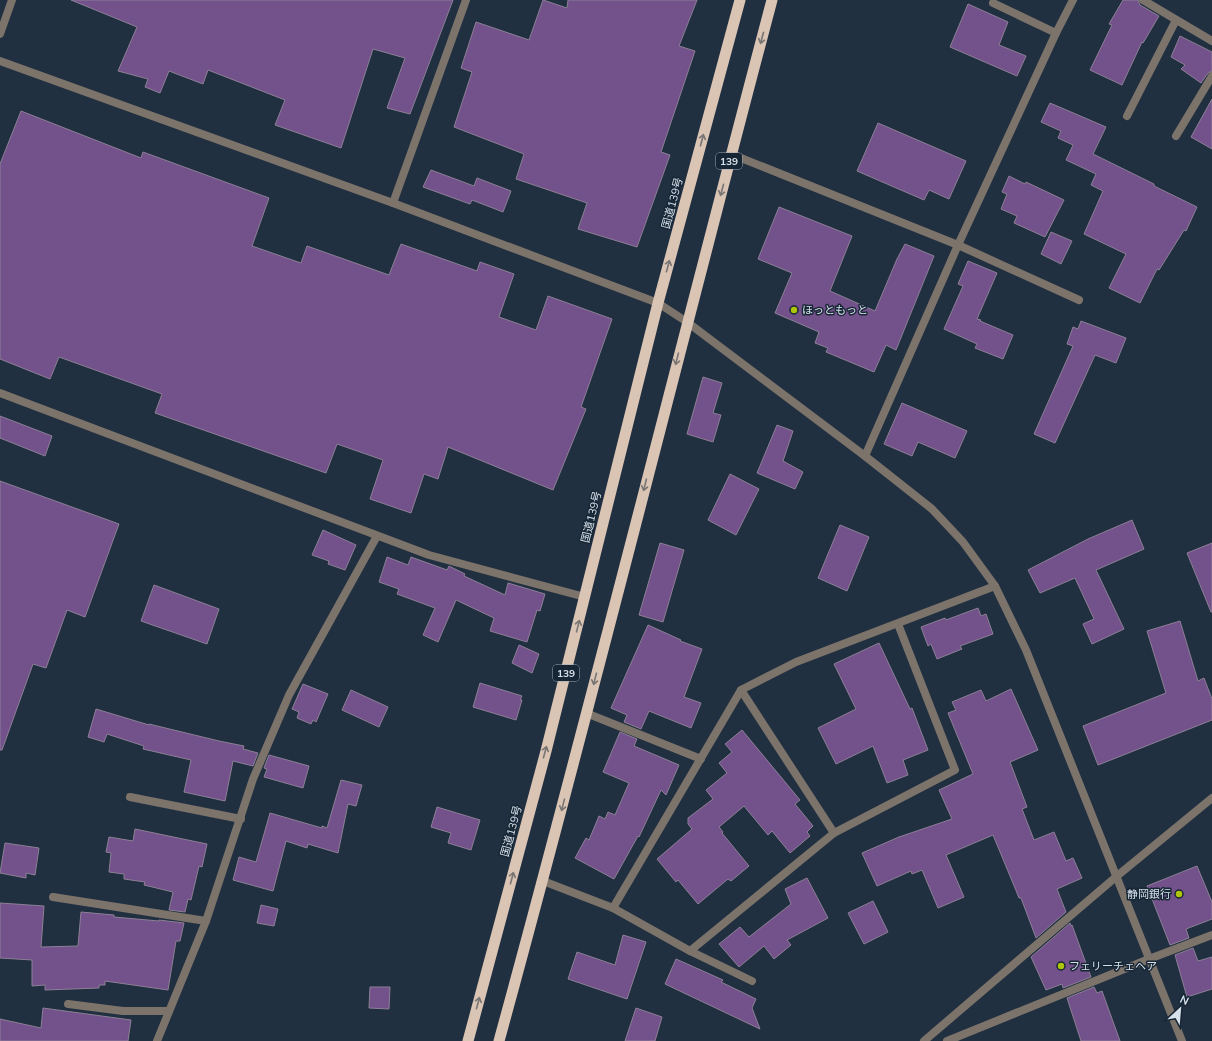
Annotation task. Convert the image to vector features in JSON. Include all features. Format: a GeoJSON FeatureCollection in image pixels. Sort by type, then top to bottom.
{"type":"FeatureCollection","features":[{"type":"Feature","properties":{"kind":"highway","name":"国道139号"},"geometry":{"type":"LineString","coordinates":[[468,1041],[544,759],[658,303],[740,0]]}},
{"type":"Feature","properties":{"kind":"highway","name":"139"},"geometry":{"type":"LineString","coordinates":[[499,1041],[543,881],[687,322],[772,0]]}},
{"type":"Feature","properties":{"kind":"street"},"geometry":{"type":"LineString","coordinates":[[0,34],[12,0]]}},
{"type":"Feature","properties":{"kind":"street"},"geometry":{"type":"LineString","coordinates":[[393,203],[466,0]]}},
{"type":"Feature","properties":{"kind":"street"},"geometry":{"type":"LineString","coordinates":[[866,456],[958,245],[1056,33],[1073,0]]}},
{"type":"Feature","properties":{"kind":"street"},"geometry":{"type":"LineString","coordinates":[[1143,0],[1212,41]]}},
{"type":"Feature","properties":{"kind":"street"},"geometry":{"type":"LineString","coordinates":[[993,3],[1056,33]]}},
{"type":"Feature","properties":{"kind":"street"},"geometry":{"type":"LineString","coordinates":[[1127,116],[1176,20]]}},
{"type":"Feature","properties":{"kind":"street"},"geometry":{"type":"LineString","coordinates":[[0,61],[393,203],[658,303],[687,322],[866,456],[932,509],[963,542],[995,586],[1026,650],[1182,1041]]}},
{"type":"Feature","properties":{"kind":"street"},"geometry":{"type":"LineString","coordinates":[[1176,136],[1212,76]]}},
{"type":"Feature","properties":{"kind":"street"},"geometry":{"type":"LineString","coordinates":[[731,154],[958,245],[1079,300]]}},
{"type":"Feature","properties":{"kind":"street"},"geometry":{"type":"LineString","coordinates":[[0,393],[429,555],[585,597]]}},
{"type":"Feature","properties":{"kind":"street"},"geometry":{"type":"LineString","coordinates":[[156,1041],[206,921],[253,779],[289,695],[377,536]]}},
{"type":"Feature","properties":{"kind":"street"},"geometry":{"type":"LineString","coordinates":[[613,908],[741,690],[796,662],[995,586]]}},
{"type":"Feature","properties":{"kind":"street"},"geometry":{"type":"LineString","coordinates":[[690,951],[834,833],[955,770],[898,624]]}},
{"type":"Feature","properties":{"kind":"street"},"geometry":{"type":"LineString","coordinates":[[741,690],[834,833]]}},
{"type":"Feature","properties":{"kind":"street"},"geometry":{"type":"LineString","coordinates":[[586,713],[701,759]]}},
{"type":"Feature","properties":{"kind":"street"},"geometry":{"type":"LineString","coordinates":[[130,797],[240,819]]}},
{"type":"Feature","properties":{"kind":"street"},"geometry":{"type":"LineString","coordinates":[[924,1041],[1117,876],[1212,798]]}},
{"type":"Feature","properties":{"kind":"street"},"geometry":{"type":"LineString","coordinates":[[543,881],[613,908],[690,951],[752,981]]}},
{"type":"Feature","properties":{"kind":"street"},"geometry":{"type":"LineString","coordinates":[[53,897],[206,921]]}},
{"type":"Feature","properties":{"kind":"street"},"geometry":{"type":"LineString","coordinates":[[947,1041],[1212,935]]}},
{"type":"Feature","properties":{"kind":"street"},"geometry":{"type":"LineString","coordinates":[[68,1004],[123,1011],[169,1010]]}},
{"type":"Feature","properties":{"kind":"building"},"geometry":{"type":"Polygon","coordinates":[[[71,0],[453,0],[410,114],[387,108],[405,58],[373,49],[341,148],[275,125],[285,100],[208,70],[203,84],[169,71],[160,93],[145,87],[148,79],[118,71],[137,27],[71,0]]]}},
{"type":"Feature","properties":{"kind":"building"},"geometry":{"type":"Polygon","coordinates":[[[543,0],[567,8],[568,0],[697,0],[679,46],[695,51],[661,152],[670,155],[637,247],[578,229],[587,203],[516,179],[524,154],[454,127],[472,72],[461,68],[476,22],[529,40],[543,0]]]}},
{"type":"Feature","properties":{"kind":"building"},"geometry":{"type":"Polygon","coordinates":[[[1123,0],[1138,0],[1140,5],[1159,16],[1143,43],[1142,42],[1122,85],[1090,70],[1112,25],[1109,24],[1123,0]]]}},
{"type":"Feature","properties":{"kind":"building"},"geometry":{"type":"Polygon","coordinates":[[[968,4],[1008,22],[999,45],[1026,56],[1017,76],[950,47],[968,4]]]}},
{"type":"Feature","properties":{"kind":"building"},"geometry":{"type":"Polygon","coordinates":[[[1180,36],[1212,52],[1212,71],[1208,73],[1201,83],[1181,69],[1185,65],[1171,57],[1180,36]]]}},
{"type":"Feature","properties":{"kind":"building"},"geometry":{"type":"Polygon","coordinates":[[[1212,99],[1212,149],[1191,137],[1212,99]]]}},
{"type":"Feature","properties":{"kind":"building"},"geometry":{"type":"Polygon","coordinates":[[[1050,103],[1106,127],[1093,154],[1197,207],[1186,231],[1184,230],[1159,270],[1157,269],[1140,303],[1109,288],[1126,254],[1084,234],[1103,191],[1091,185],[1096,174],[1066,160],[1073,145],[1058,138],[1061,131],[1041,122],[1050,103]]]}},
{"type":"Feature","properties":{"kind":"building"},"geometry":{"type":"Polygon","coordinates":[[[21,111],[141,158],[143,152],[269,198],[252,246],[301,263],[307,246],[389,275],[401,244],[477,271],[480,262],[514,274],[499,317],[536,330],[548,296],[612,319],[581,407],[586,409],[553,490],[448,447],[438,479],[424,474],[411,513],[370,499],[383,460],[337,444],[326,473],[155,413],[162,394],[59,357],[50,379],[0,359],[0,164],[21,111]]]}},
{"type":"Feature","properties":{"kind":"building"},"geometry":{"type":"Polygon","coordinates":[[[878,123],[966,161],[949,199],[929,190],[924,200],[857,171],[878,123]]]}},
{"type":"Feature","properties":{"kind":"building"},"geometry":{"type":"Polygon","coordinates":[[[431,170],[474,186],[477,178],[511,191],[503,212],[472,200],[470,204],[423,187],[431,170]]]}},
{"type":"Feature","properties":{"kind":"building"},"geometry":{"type":"Polygon","coordinates":[[[1009,176],[1025,184],[1026,182],[1064,200],[1045,237],[1014,223],[1017,216],[1001,209],[1007,194],[1002,192],[1009,176]]]}},
{"type":"Feature","properties":{"kind":"building"},"geometry":{"type":"Polygon","coordinates":[[[779,207],[852,236],[830,291],[875,311],[905,244],[934,256],[896,350],[886,345],[874,372],[826,352],[828,348],[815,343],[819,332],[775,313],[792,273],[758,259],[779,207]]]}},
{"type":"Feature","properties":{"kind":"building"},"geometry":{"type":"Polygon","coordinates":[[[1051,232],[1072,241],[1061,264],[1041,254],[1051,232]]]}},
{"type":"Feature","properties":{"kind":"building"},"geometry":{"type":"Polygon","coordinates":[[[968,261],[997,273],[977,319],[1013,335],[1003,359],[975,348],[977,344],[944,329],[963,286],[958,284],[968,261]]]}},
{"type":"Feature","properties":{"kind":"building"},"geometry":{"type":"Polygon","coordinates":[[[1081,321],[1126,338],[1116,363],[1095,355],[1055,443],[1034,434],[1073,346],[1067,344],[1073,327],[1078,329],[1081,321]]]}},
{"type":"Feature","properties":{"kind":"building"},"geometry":{"type":"Polygon","coordinates":[[[703,377],[722,383],[713,413],[721,415],[713,442],[687,434],[703,377]]]}},
{"type":"Feature","properties":{"kind":"building"},"geometry":{"type":"Polygon","coordinates":[[[902,403],[967,431],[955,458],[918,442],[912,456],[884,444],[902,403]]]}},
{"type":"Feature","properties":{"kind":"building"},"geometry":{"type":"Polygon","coordinates":[[[0,416],[52,436],[45,456],[0,438],[0,416]]]}},
{"type":"Feature","properties":{"kind":"building"},"geometry":{"type":"Polygon","coordinates":[[[777,425],[793,431],[783,461],[803,472],[795,489],[757,473],[777,425]]]}},
{"type":"Feature","properties":{"kind":"building"},"geometry":{"type":"Polygon","coordinates":[[[730,474],[759,489],[736,535],[708,520],[730,474]]]}},
{"type":"Feature","properties":{"kind":"building"},"geometry":{"type":"Polygon","coordinates":[[[0,481],[119,524],[85,617],[67,610],[46,668],[33,664],[2,750],[0,750],[0,481]]]}},
{"type":"Feature","properties":{"kind":"building"},"geometry":{"type":"Polygon","coordinates":[[[1132,520],[1144,549],[1096,570],[1124,629],[1092,644],[1083,624],[1094,619],[1075,578],[1040,593],[1028,570],[1088,539],[1132,520]]]}},
{"type":"Feature","properties":{"kind":"building"},"geometry":{"type":"Polygon","coordinates":[[[840,525],[869,537],[847,591],[818,578],[840,525]]]}},
{"type":"Feature","properties":{"kind":"building"},"geometry":{"type":"Polygon","coordinates":[[[323,530],[356,545],[345,570],[328,564],[329,561],[312,555],[323,530]]]}},
{"type":"Feature","properties":{"kind":"building"},"geometry":{"type":"Polygon","coordinates":[[[660,543],[684,550],[663,622],[639,615],[660,543]]]}},
{"type":"Feature","properties":{"kind":"building"},"geometry":{"type":"Polygon","coordinates":[[[1212,543],[1212,612],[1211,612],[1187,553],[1212,543]]]}},
{"type":"Feature","properties":{"kind":"building"},"geometry":{"type":"Polygon","coordinates":[[[387,557],[408,565],[411,557],[447,570],[449,566],[465,574],[464,576],[505,595],[508,583],[545,594],[540,611],[537,610],[527,642],[490,631],[494,618],[456,600],[438,642],[423,635],[435,608],[397,594],[399,589],[379,582],[387,557]]]}},
{"type":"Feature","properties":{"kind":"building"},"geometry":{"type":"Polygon","coordinates":[[[154,585],[219,609],[207,644],[141,621],[154,585]]]}},
{"type":"Feature","properties":{"kind":"building"},"geometry":{"type":"Polygon","coordinates":[[[978,608],[981,616],[986,614],[993,634],[960,646],[962,649],[937,659],[931,644],[928,646],[921,627],[945,618],[946,620],[978,608]]]}},
{"type":"Feature","properties":{"kind":"building"},"geometry":{"type":"Polygon","coordinates":[[[1180,621],[1198,681],[1204,678],[1212,699],[1212,720],[1098,765],[1083,726],[1166,693],[1147,631],[1180,621]]]}},
{"type":"Feature","properties":{"kind":"building"},"geometry":{"type":"Polygon","coordinates":[[[648,625],[681,640],[680,641],[702,649],[684,697],[701,703],[691,728],[649,711],[641,729],[624,722],[627,715],[611,708],[648,625]]]}},
{"type":"Feature","properties":{"kind":"building"},"geometry":{"type":"Polygon","coordinates":[[[879,643],[910,709],[912,708],[928,750],[903,760],[908,775],[887,783],[873,746],[836,764],[818,728],[856,709],[834,664],[879,643]]]}},
{"type":"Feature","properties":{"kind":"building"},"geometry":{"type":"Polygon","coordinates":[[[519,645],[539,654],[532,673],[512,663],[519,645]]]}},
{"type":"Feature","properties":{"kind":"building"},"geometry":{"type":"Polygon","coordinates":[[[480,683],[522,696],[516,720],[473,707],[480,683]]]}},
{"type":"Feature","properties":{"kind":"building"},"geometry":{"type":"Polygon","coordinates":[[[303,684],[328,694],[316,722],[313,720],[311,724],[297,718],[299,712],[292,709],[303,684]]]}},
{"type":"Feature","properties":{"kind":"building"},"geometry":{"type":"Polygon","coordinates":[[[1011,689],[1038,750],[1010,762],[1027,807],[1022,809],[1034,840],[1054,832],[1066,861],[1073,858],[1082,878],[1057,889],[1066,912],[1036,938],[1021,898],[1019,898],[993,835],[946,855],[964,897],[938,908],[922,870],[912,874],[911,871],[877,886],[862,853],[899,837],[952,819],[939,790],[973,774],[948,713],[956,710],[952,702],[981,690],[986,701],[1011,689]]]}},
{"type":"Feature","properties":{"kind":"building"},"geometry":{"type":"Polygon","coordinates":[[[351,690],[388,707],[379,727],[342,710],[351,690]]]}},
{"type":"Feature","properties":{"kind":"building"},"geometry":{"type":"Polygon","coordinates":[[[96,709],[149,725],[244,746],[243,749],[258,753],[253,766],[233,761],[225,801],[184,792],[191,760],[143,749],[144,746],[107,734],[104,742],[88,737],[96,709]]]}},
{"type":"Feature","properties":{"kind":"building"},"geometry":{"type":"Polygon","coordinates":[[[742,730],[800,800],[795,804],[813,826],[807,832],[810,836],[790,853],[772,831],[768,835],[744,806],[719,827],[723,832],[722,833],[749,866],[731,881],[728,879],[698,904],[678,880],[676,882],[657,859],[692,829],[688,824],[688,818],[713,799],[706,790],[727,773],[719,763],[732,752],[725,744],[742,730]]]}},
{"type":"Feature","properties":{"kind":"building"},"geometry":{"type":"Polygon","coordinates":[[[620,732],[637,739],[634,746],[679,765],[666,795],[661,790],[639,837],[638,836],[614,879],[575,858],[586,838],[589,840],[599,816],[605,819],[608,812],[615,815],[629,783],[603,772],[620,732]]]}},
{"type":"Feature","properties":{"kind":"building"},"geometry":{"type":"Polygon","coordinates":[[[269,755],[309,766],[303,788],[264,777],[267,769],[264,768],[269,755]]]}},
{"type":"Feature","properties":{"kind":"building"},"geometry":{"type":"Polygon","coordinates":[[[341,780],[362,785],[356,806],[348,804],[338,853],[308,844],[307,848],[286,841],[273,891],[233,880],[239,857],[256,862],[270,813],[322,828],[322,826],[327,828],[341,780]]]}},
{"type":"Feature","properties":{"kind":"building"},"geometry":{"type":"Polygon","coordinates":[[[437,807],[480,820],[471,850],[448,843],[451,833],[431,827],[437,807]]]}},
{"type":"Feature","properties":{"kind":"building"},"geometry":{"type":"Polygon","coordinates":[[[135,829],[207,844],[202,867],[199,866],[191,900],[188,899],[185,912],[169,910],[173,892],[144,885],[145,882],[124,879],[124,874],[109,872],[111,853],[106,852],[109,837],[133,841],[135,829]]]}},
{"type":"Feature","properties":{"kind":"building"},"geometry":{"type":"Polygon","coordinates":[[[5,843],[39,848],[35,875],[26,873],[26,878],[0,873],[5,843]]]}},
{"type":"Feature","properties":{"kind":"building","name":"静岡銀行"},"geometry":{"type":"Polygon","coordinates":[[[1197,866],[1212,902],[1212,919],[1186,929],[1189,938],[1170,945],[1147,886],[1197,866]]]}},
{"type":"Feature","properties":{"kind":"building"},"geometry":{"type":"Polygon","coordinates":[[[807,878],[828,918],[787,940],[791,945],[774,959],[764,946],[739,967],[719,944],[740,927],[749,937],[791,904],[785,889],[807,878]]]}},
{"type":"Feature","properties":{"kind":"building"},"geometry":{"type":"Polygon","coordinates":[[[873,901],[888,932],[864,944],[848,913],[873,901]]]}},
{"type":"Feature","properties":{"kind":"building"},"geometry":{"type":"Polygon","coordinates":[[[0,903],[44,906],[41,947],[78,946],[81,912],[114,915],[114,917],[184,923],[180,941],[176,941],[168,990],[105,981],[105,985],[99,985],[99,988],[45,990],[45,985],[32,986],[32,960],[0,958],[0,903]]]}},
{"type":"Feature","properties":{"kind":"building"},"geometry":{"type":"Polygon","coordinates":[[[261,905],[278,909],[274,926],[257,923],[261,905]]]}},
{"type":"Feature","properties":{"kind":"building","name":"フェリーチェヘア"},"geometry":{"type":"Polygon","coordinates":[[[1070,923],[1091,977],[1063,988],[1062,984],[1046,990],[1031,957],[1070,923]]]}},
{"type":"Feature","properties":{"kind":"building"},"geometry":{"type":"Polygon","coordinates":[[[623,935],[646,942],[627,999],[568,979],[577,952],[615,965],[623,935]]]}},
{"type":"Feature","properties":{"kind":"building"},"geometry":{"type":"Polygon","coordinates":[[[1193,948],[1198,961],[1212,957],[1212,989],[1187,997],[1175,955],[1193,948]]]}},
{"type":"Feature","properties":{"kind":"building"},"geometry":{"type":"Polygon","coordinates":[[[676,959],[723,980],[721,982],[756,999],[752,1008],[760,1029],[665,984],[676,959]]]}},
{"type":"Feature","properties":{"kind":"building"},"geometry":{"type":"Polygon","coordinates":[[[370,987],[390,987],[389,1009],[369,1008],[370,987]]]}},
{"type":"Feature","properties":{"kind":"building"},"geometry":{"type":"Polygon","coordinates":[[[1094,987],[1097,993],[1102,991],[1120,1041],[1081,1041],[1067,998],[1094,987]]]}},
{"type":"Feature","properties":{"kind":"building"},"geometry":{"type":"Polygon","coordinates":[[[43,1008],[131,1020],[128,1041],[0,1041],[0,1019],[41,1028],[43,1008]]]}},
{"type":"Feature","properties":{"kind":"building"},"geometry":{"type":"Polygon","coordinates":[[[636,1008],[662,1017],[655,1041],[625,1041],[636,1008]]]}},
{"type":"Feature","properties":{"kind":"place","name":"ほっともっと"},"geometry":{"type":"Point","coordinates":[794,310]}},
{"type":"Feature","properties":{"kind":"place","name":"静岡銀行"},"geometry":{"type":"Point","coordinates":[1179,894]}},
{"type":"Feature","properties":{"kind":"place","name":"フェリーチェヘア"},"geometry":{"type":"Point","coordinates":[1061,966]}}]}
